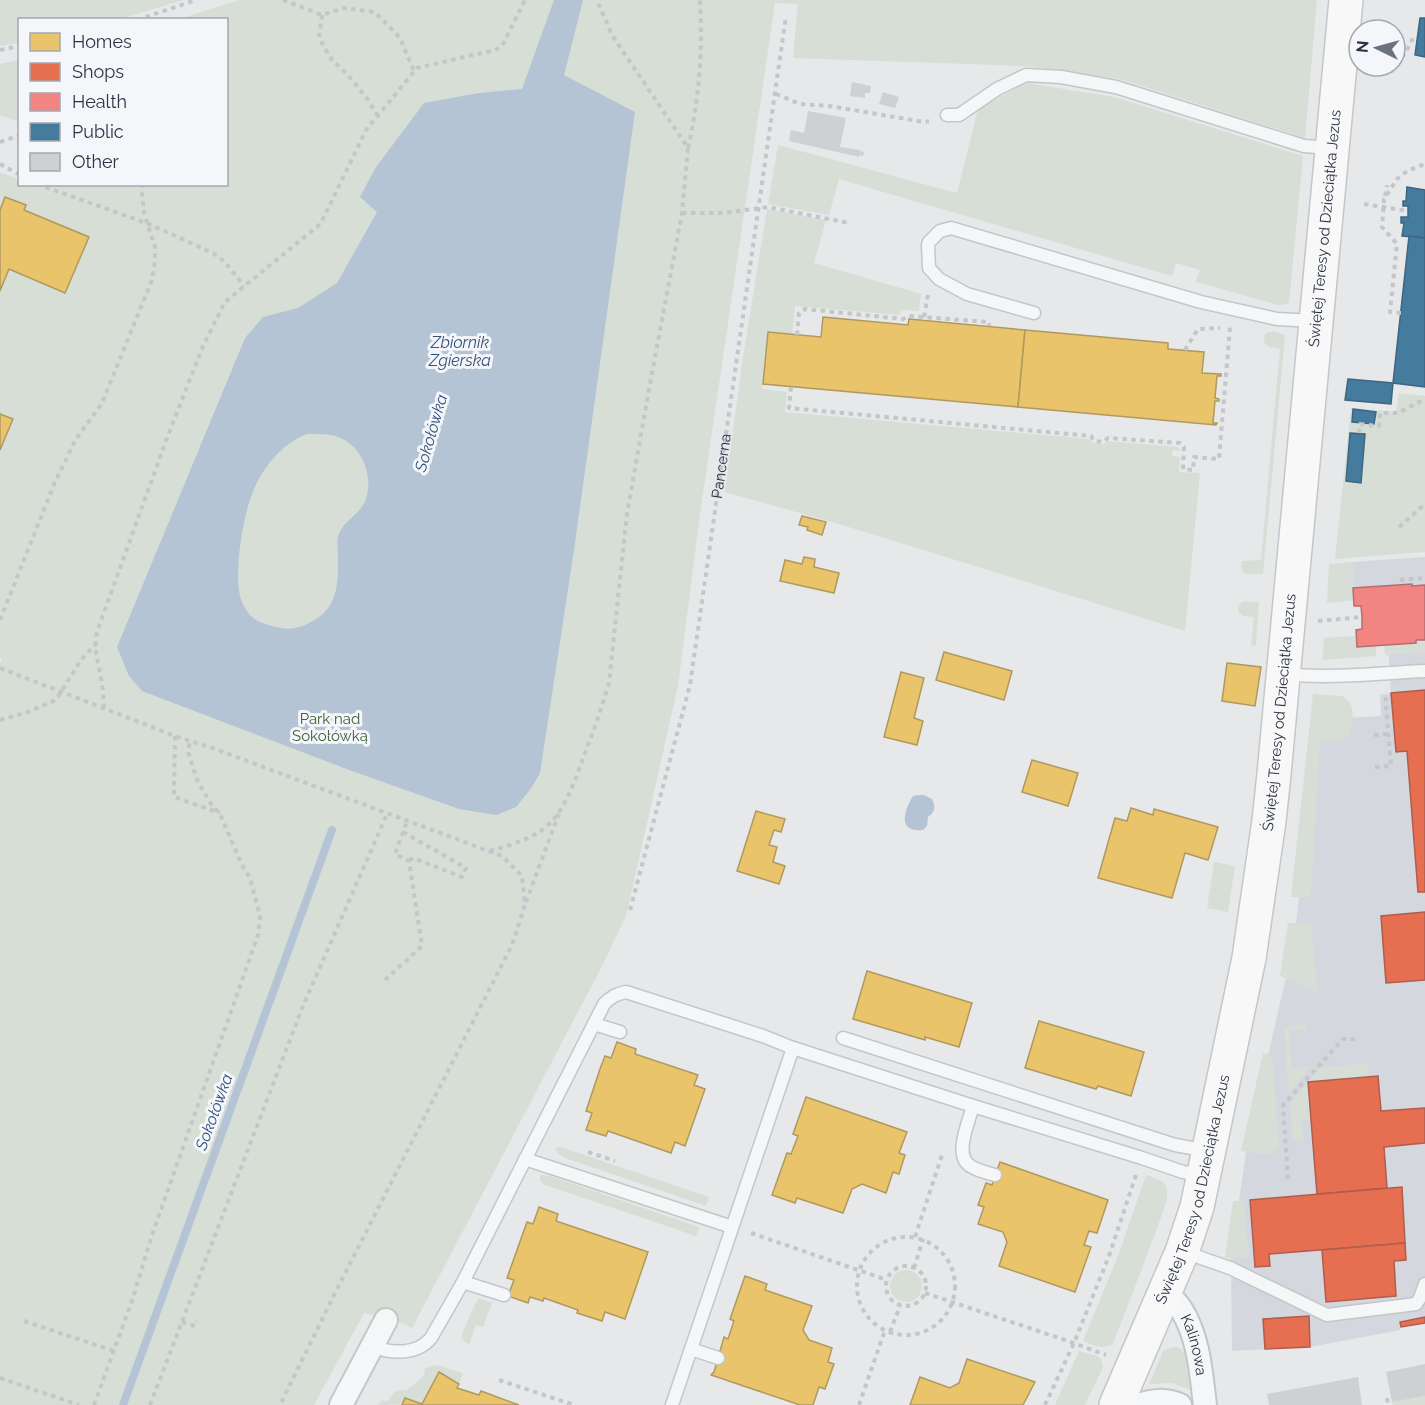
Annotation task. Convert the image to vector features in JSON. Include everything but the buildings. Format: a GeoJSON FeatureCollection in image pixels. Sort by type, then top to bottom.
{"type":"FeatureCollection","features":[{"type":"Feature","properties":{"kind":"street","name":"Świętej Teresy od Dzieciątka Jezus"},"geometry":{"type":"LineString","coordinates":[[1116,1405],[1182,1252],[1197,1207],[1241,1002],[1258,901],[1269,821],[1346,0]]}},
{"type":"Feature","properties":{"kind":"street","name":"Kalinowa"},"geometry":{"type":"LineString","coordinates":[[1166,1291],[1188,1324],[1199,1359],[1205,1405]]}},
{"type":"Feature","properties":{"kind":"street"},"geometry":{"type":"LineString","coordinates":[[341,1405],[386,1320]]}},
{"type":"Feature","properties":{"kind":"street"},"geometry":{"type":"LineString","coordinates":[[1138,1405],[1160,1400],[1180,1405]]}},
{"type":"Feature","properties":{"kind":"lane"},"geometry":{"type":"LineString","coordinates":[[947,115],[959,115],[997,89],[1026,75],[1061,77],[1116,87],[1304,146],[1333,148]]}},
{"type":"Feature","properties":{"kind":"lane"},"geometry":{"type":"LineString","coordinates":[[1034,313],[967,294],[939,279],[929,268],[929,242],[940,231],[951,228],[1201,302],[1277,319],[1316,321]]}},
{"type":"Feature","properties":{"kind":"lane"},"geometry":{"type":"LineString","coordinates":[[1283,674],[1312,676],[1425,671]]}},
{"type":"Feature","properties":{"kind":"lane"},"geometry":{"type":"LineString","coordinates":[[372,1346],[382,1350],[406,1351],[426,1344],[431,1338],[463,1282],[604,1004],[611,997],[626,992],[1183,1172],[1206,1163]]}},
{"type":"Feature","properties":{"kind":"lane"},"geometry":{"type":"LineString","coordinates":[[594,1024],[620,1032]]}},
{"type":"Feature","properties":{"kind":"lane"},"geometry":{"type":"LineString","coordinates":[[843,1038],[1175,1145],[1206,1163]]}},
{"type":"Feature","properties":{"kind":"lane"},"geometry":{"type":"LineString","coordinates":[[672,1405],[794,1048]]}},
{"type":"Feature","properties":{"kind":"lane"},"geometry":{"type":"LineString","coordinates":[[973,1106],[962,1153],[970,1167],[995,1175]]}},
{"type":"Feature","properties":{"kind":"lane"},"geometry":{"type":"LineString","coordinates":[[525,1159],[732,1227]]}},
{"type":"Feature","properties":{"kind":"lane"},"geometry":{"type":"LineString","coordinates":[[1182,1252],[1230,1268],[1327,1315],[1416,1304],[1425,1284]]}},
{"type":"Feature","properties":{"kind":"lane"},"geometry":{"type":"LineString","coordinates":[[463,1282],[504,1295]]}},
{"type":"Feature","properties":{"kind":"lane"},"geometry":{"type":"LineString","coordinates":[[691,1349],[717,1358]]}},
{"type":"Feature","properties":{"kind":"path"},"geometry":{"type":"LineString","coordinates":[[142,18],[196,0]]}},
{"type":"Feature","properties":{"kind":"path"},"geometry":{"type":"LineString","coordinates":[[283,0],[322,15],[344,8],[374,12],[400,38],[414,71]]}},
{"type":"Feature","properties":{"kind":"path"},"geometry":{"type":"LineString","coordinates":[[104,708],[95,639],[167,438],[203,346],[225,302],[318,226],[366,130],[414,71],[417,68],[495,50],[502,46],[525,0]]}},
{"type":"Feature","properties":{"kind":"path"},"geometry":{"type":"LineString","coordinates":[[597,0],[612,35],[688,148]]}},
{"type":"Feature","properties":{"kind":"path"},"geometry":{"type":"LineString","coordinates":[[280,1405],[334,1293],[512,945],[560,810],[572,788],[603,705],[609,683],[627,514],[682,213],[688,148],[699,72],[700,0]]}},
{"type":"Feature","properties":{"kind":"path"},"geometry":{"type":"LineString","coordinates":[[156,13],[157,18]]}},
{"type":"Feature","properties":{"kind":"path"},"geometry":{"type":"LineString","coordinates":[[322,15],[319,38],[332,60],[366,97],[377,115]]}},
{"type":"Feature","properties":{"kind":"path","name":"Pancerna"},"geometry":{"type":"LineString","coordinates":[[630,910],[690,684],[786,16]]}},
{"type":"Feature","properties":{"kind":"path"},"geometry":{"type":"LineString","coordinates":[[1407,50],[1412,40],[1418,36]]}},
{"type":"Feature","properties":{"kind":"path"},"geometry":{"type":"LineString","coordinates":[[0,50],[18,46]]}},
{"type":"Feature","properties":{"kind":"path"},"geometry":{"type":"LineString","coordinates":[[776,94],[800,104],[829,106],[924,122],[947,115]]}},
{"type":"Feature","properties":{"kind":"path"},"geometry":{"type":"LineString","coordinates":[[0,142],[18,136]]}},
{"type":"Feature","properties":{"kind":"path"},"geometry":{"type":"LineString","coordinates":[[0,164],[18,174]]}},
{"type":"Feature","properties":{"kind":"path"},"geometry":{"type":"LineString","coordinates":[[1384,199],[1400,176],[1425,164]]}},
{"type":"Feature","properties":{"kind":"path"},"geometry":{"type":"LineString","coordinates":[[1387,185],[1382,227],[1397,244],[1390,312],[1401,314]]}},
{"type":"Feature","properties":{"kind":"path"},"geometry":{"type":"LineString","coordinates":[[43,186],[149,224],[213,253],[225,262],[244,286]]}},
{"type":"Feature","properties":{"kind":"path"},"geometry":{"type":"LineString","coordinates":[[0,620],[55,482],[76,439],[102,403],[152,280],[155,248],[144,213],[142,186]]}},
{"type":"Feature","properties":{"kind":"path"},"geometry":{"type":"LineString","coordinates":[[1364,204],[1408,211]]}},
{"type":"Feature","properties":{"kind":"path"},"geometry":{"type":"LineString","coordinates":[[682,213],[723,213],[768,207],[849,223]]}},
{"type":"Feature","properties":{"kind":"path"},"geometry":{"type":"LineString","coordinates":[[797,335],[799,313],[805,309],[903,319],[909,316],[989,322],[989,326]]}},
{"type":"Feature","properties":{"kind":"path"},"geometry":{"type":"LineString","coordinates":[[791,387],[789,408],[1090,436],[1094,441],[1103,442],[1108,438],[1180,443],[1184,447],[1182,469],[1193,470],[1194,458],[1219,459],[1231,309]]}},
{"type":"Feature","properties":{"kind":"path"},"geometry":{"type":"LineString","coordinates":[[1185,350],[1198,329],[1230,328]]}},
{"type":"Feature","properties":{"kind":"path"},"geometry":{"type":"LineString","coordinates":[[1359,434],[1360,424],[1379,426],[1380,413],[1398,413],[1425,399]]}},
{"type":"Feature","properties":{"kind":"path"},"geometry":{"type":"LineString","coordinates":[[1399,527],[1425,504]]}},
{"type":"Feature","properties":{"kind":"path"},"geometry":{"type":"LineString","coordinates":[[1400,580],[1425,578]]}},
{"type":"Feature","properties":{"kind":"path"},"geometry":{"type":"LineString","coordinates":[[1317,621],[1362,617]]}},
{"type":"Feature","properties":{"kind":"path"},"geometry":{"type":"LineString","coordinates":[[0,720],[25,713],[56,700],[81,660],[95,645]]}},
{"type":"Feature","properties":{"kind":"path"},"geometry":{"type":"LineString","coordinates":[[0,668],[175,736],[502,856],[522,876],[525,905]]}},
{"type":"Feature","properties":{"kind":"path"},"geometry":{"type":"LineString","coordinates":[[1375,767],[1391,766],[1386,694]]}},
{"type":"Feature","properties":{"kind":"path"},"geometry":{"type":"LineString","coordinates":[[1374,735],[1388,734]]}},
{"type":"Feature","properties":{"kind":"path"},"geometry":{"type":"LineString","coordinates":[[175,736],[174,797],[220,814]]}},
{"type":"Feature","properties":{"kind":"path"},"geometry":{"type":"LineString","coordinates":[[94,1405],[258,935],[260,916],[250,878],[220,814],[196,780],[188,752],[190,741]]}},
{"type":"Feature","properties":{"kind":"path"},"geometry":{"type":"LineString","coordinates":[[489,851],[515,843],[543,830],[560,810]]}},
{"type":"Feature","properties":{"kind":"path"},"geometry":{"type":"LineString","coordinates":[[150,1405],[303,1006],[387,813]]}},
{"type":"Feature","properties":{"kind":"path"},"geometry":{"type":"LineString","coordinates":[[407,821],[395,854],[409,861]]}},
{"type":"Feature","properties":{"kind":"path"},"geometry":{"type":"LineString","coordinates":[[403,832],[466,868],[462,877],[413,858],[409,861]]}},
{"type":"Feature","properties":{"kind":"path"},"geometry":{"type":"LineString","coordinates":[[385,980],[422,946],[409,861]]}},
{"type":"Feature","properties":{"kind":"path"},"geometry":{"type":"LineString","coordinates":[[1288,1179],[1283,1105],[1343,1039],[1355,1039]]}},
{"type":"Feature","properties":{"kind":"path"},"geometry":{"type":"LineString","coordinates":[[915,1237],[945,1147]]}},
{"type":"Feature","properties":{"kind":"path"},"geometry":{"type":"LineString","coordinates":[[588,1152],[615,1161]]}},
{"type":"Feature","properties":{"kind":"path"},"geometry":{"type":"LineString","coordinates":[[1045,1405],[1074,1343],[1109,1256],[1142,1158]]}},
{"type":"Feature","properties":{"kind":"path"},"geometry":{"type":"LineString","coordinates":[[732,1227],[887,1280]]}},
{"type":"Feature","properties":{"kind":"path"},"geometry":{"type":"LineString","coordinates":[[895,1237],[923,1239],[939,1249],[951,1265],[955,1283],[952,1302],[938,1323],[923,1332],[907,1335],[890,1332],[876,1325],[862,1309],[856,1290],[859,1269],[870,1252],[886,1240],[895,1237]]}},
{"type":"Feature","properties":{"kind":"path"},"geometry":{"type":"LineString","coordinates":[[914,1268],[923,1239]]}},
{"type":"Feature","properties":{"kind":"path"},"geometry":{"type":"LineString","coordinates":[[903,1266],[914,1268],[924,1278],[925,1293],[919,1302],[910,1306],[900,1306],[894,1303],[886,1293],[887,1280],[898,1268],[903,1266]]}},
{"type":"Feature","properties":{"kind":"path"},"geometry":{"type":"LineString","coordinates":[[925,1293],[1112,1357]]}},
{"type":"Feature","properties":{"kind":"path"},"geometry":{"type":"LineString","coordinates":[[890,1332],[900,1306]]}},
{"type":"Feature","properties":{"kind":"path"},"geometry":{"type":"LineString","coordinates":[[24,1321],[114,1351]]}},
{"type":"Feature","properties":{"kind":"path"},"geometry":{"type":"LineString","coordinates":[[182,1322],[195,1326],[197,1321]]}},
{"type":"Feature","properties":{"kind":"path"},"geometry":{"type":"LineString","coordinates":[[859,1405],[885,1330]]}},
{"type":"Feature","properties":{"kind":"path"},"geometry":{"type":"LineString","coordinates":[[0,1378],[79,1405]]}},
{"type":"Feature","properties":{"kind":"path"},"geometry":{"type":"LineString","coordinates":[[499,1380],[574,1405]]}},
{"type":"Feature","properties":{"kind":"path"},"geometry":{"type":"LineString","coordinates":[[1387,1398],[1389,1405]]}},
{"type":"Feature","properties":{"kind":"shaded area"},"geometry":{"type":"Polygon","coordinates":[[[1425,557],[1425,1317],[1400,1322],[1400,1330],[1310,1347],[1232,1351],[1231,1257],[1246,1152],[1294,942],[1319,720],[1381,716],[1380,695],[1391,693],[1388,645],[1357,647],[1356,630],[1362,629],[1361,606],[1354,606],[1352,562],[1425,557]]]}},
{"type":"Feature","properties":{"kind":"green space"},"geometry":{"type":"Polygon","coordinates":[[[0,0],[183,0],[124,18],[18,18],[18,43],[0,46],[0,0]]]}},
{"type":"Feature","properties":{"kind":"green space","name":"Park nad Sokołówką"},"geometry":{"type":"Polygon","coordinates":[[[239,0],[1317,0],[1305,138],[1120,79],[1025,66],[793,58],[798,4],[775,3],[700,514],[678,686],[626,916],[600,970],[412,1328],[392,1319],[364,1313],[314,1405],[0,1405],[0,663],[2,659],[0,658],[0,450],[13,420],[0,414],[0,291],[9,269],[65,293],[89,237],[24,210],[25,205],[6,197],[0,210],[0,173],[18,179],[18,186],[228,186],[228,18],[182,18],[239,0]]]}},
{"type":"Feature","properties":{"kind":"green space"},"geometry":{"type":"Polygon","coordinates":[[[18,60],[18,122],[0,115],[0,64],[18,60]]]}},
{"type":"Feature","properties":{"kind":"green space"},"geometry":{"type":"Polygon","coordinates":[[[1027,83],[1114,97],[1303,156],[1289,303],[1279,305],[1196,282],[1200,270],[1176,263],[1172,276],[839,179],[829,215],[768,204],[778,145],[957,193],[978,109],[1027,83]]]}},
{"type":"Feature","properties":{"kind":"green space"},"geometry":{"type":"Polygon","coordinates":[[[767,209],[826,220],[814,263],[921,294],[919,311],[901,310],[900,315],[795,306],[792,335],[768,332],[762,389],[787,392],[785,412],[1090,439],[1092,443],[1104,444],[1107,441],[1178,447],[1180,451],[1173,450],[1172,456],[1180,457],[1179,472],[1200,473],[1185,631],[839,524],[725,492],[742,364],[767,209]]]}},
{"type":"Feature","properties":{"kind":"green space"},"geometry":{"type":"Polygon","coordinates":[[[1270,332],[1285,335],[1263,574],[1246,574],[1242,571],[1243,561],[1261,560],[1280,349],[1265,344],[1265,334],[1270,332]]]}},
{"type":"Feature","properties":{"kind":"green space"},"geometry":{"type":"Polygon","coordinates":[[[1399,393],[1425,396],[1425,552],[1335,559],[1351,408],[1396,412],[1399,393]]]}},
{"type":"Feature","properties":{"kind":"green space"},"geometry":{"type":"Polygon","coordinates":[[[1352,562],[1354,600],[1327,603],[1329,564],[1352,562]]]}},
{"type":"Feature","properties":{"kind":"green space"},"geometry":{"type":"Polygon","coordinates":[[[1244,601],[1259,602],[1256,646],[1251,645],[1254,617],[1243,616],[1239,613],[1239,606],[1244,601]]]}},
{"type":"Feature","properties":{"kind":"green space"},"geometry":{"type":"Polygon","coordinates":[[[1356,636],[1357,647],[1376,646],[1376,656],[1322,660],[1324,638],[1356,636]]]}},
{"type":"Feature","properties":{"kind":"green space"},"geometry":{"type":"Polygon","coordinates":[[[1416,640],[1425,640],[1425,652],[1385,655],[1384,645],[1415,643],[1416,640]]]}},
{"type":"Feature","properties":{"kind":"green space"},"geometry":{"type":"Polygon","coordinates":[[[1313,694],[1343,696],[1352,707],[1353,719],[1351,731],[1345,739],[1320,740],[1311,897],[1291,897],[1313,694]]]}},
{"type":"Feature","properties":{"kind":"green space"},"geometry":{"type":"Polygon","coordinates":[[[1214,862],[1235,866],[1228,912],[1207,908],[1214,862]]]}},
{"type":"Feature","properties":{"kind":"green space"},"geometry":{"type":"Polygon","coordinates":[[[1288,923],[1311,923],[1318,992],[1280,976],[1288,923]]]}},
{"type":"Feature","properties":{"kind":"green space"},"geometry":{"type":"Polygon","coordinates":[[[1306,1023],[1306,1029],[1289,1031],[1292,1069],[1310,1067],[1289,1094],[1284,1027],[1306,1023]]]}},
{"type":"Feature","properties":{"kind":"green space"},"geometry":{"type":"Polygon","coordinates":[[[1263,1053],[1269,1054],[1273,1061],[1279,1146],[1271,1155],[1241,1151],[1263,1053]]]}},
{"type":"Feature","properties":{"kind":"green space"},"geometry":{"type":"Polygon","coordinates":[[[1367,1063],[1368,1077],[1308,1082],[1311,1119],[1302,1120],[1303,1140],[1293,1141],[1290,1103],[1319,1068],[1367,1063]]]}},
{"type":"Feature","properties":{"kind":"green space"},"geometry":{"type":"Polygon","coordinates":[[[558,1147],[709,1197],[706,1206],[565,1158],[555,1148],[558,1147]]]}},
{"type":"Feature","properties":{"kind":"green space"},"geometry":{"type":"Polygon","coordinates":[[[540,1175],[550,1176],[699,1227],[696,1236],[545,1185],[540,1181],[540,1175]]]}},
{"type":"Feature","properties":{"kind":"green space"},"geometry":{"type":"Polygon","coordinates":[[[1146,1175],[1159,1180],[1166,1187],[1165,1206],[1113,1343],[1106,1347],[1094,1346],[1083,1341],[1118,1256],[1146,1175]]]}},
{"type":"Feature","properties":{"kind":"green space"},"geometry":{"type":"Polygon","coordinates":[[[1233,1201],[1244,1201],[1249,1257],[1225,1258],[1233,1201]]]}},
{"type":"Feature","properties":{"kind":"green space"},"geometry":{"type":"Polygon","coordinates":[[[906,1270],[917,1275],[922,1286],[917,1297],[906,1302],[895,1297],[890,1286],[895,1275],[906,1270]]]}},
{"type":"Feature","properties":{"kind":"green space"},"geometry":{"type":"Polygon","coordinates":[[[478,1298],[492,1303],[483,1327],[476,1325],[469,1344],[461,1336],[478,1298]]]}},
{"type":"Feature","properties":{"kind":"green space"},"geometry":{"type":"Polygon","coordinates":[[[1176,1347],[1185,1354],[1190,1390],[1172,1383],[1149,1384],[1164,1350],[1176,1347]]]}},
{"type":"Feature","properties":{"kind":"green space"},"geometry":{"type":"Polygon","coordinates":[[[1079,1351],[1097,1356],[1101,1359],[1103,1367],[1085,1405],[1055,1405],[1079,1351]]]}},
{"type":"Feature","properties":{"kind":"green space"},"geometry":{"type":"Polygon","coordinates":[[[437,1365],[463,1373],[459,1384],[439,1373],[422,1404],[378,1405],[382,1400],[387,1402],[395,1391],[407,1390],[424,1376],[425,1368],[437,1365]]]}},
{"type":"Feature","properties":{"kind":"green space"},"geometry":{"type":"Polygon","coordinates":[[[1425,1396],[1425,1405],[1393,1405],[1392,1402],[1425,1396]]]}},
{"type":"Feature","properties":{"kind":"water","name":"Zbiornik Zgierska"},"geometry":{"type":"Polygon","coordinates":[[[554,0],[583,0],[564,75],[635,112],[574,550],[540,773],[516,807],[496,815],[459,809],[142,691],[129,676],[117,647],[245,338],[263,317],[298,308],[337,283],[377,212],[360,197],[376,167],[424,103],[479,93],[522,89],[554,0]],[[307,434],[282,449],[263,472],[250,500],[241,542],[238,585],[243,604],[254,618],[265,624],[281,628],[308,624],[327,610],[337,585],[338,537],[342,528],[357,513],[367,497],[366,470],[359,453],[353,446],[327,434],[307,434]]]}},
{"type":"Feature","properties":{"kind":"water"},"geometry":{"type":"Polygon","coordinates":[[[913,796],[932,799],[934,804],[927,826],[923,830],[909,828],[905,819],[913,796]]]}},
{"type":"Feature","properties":{"kind":"waterway","name":"Sokołówka"},"geometry":{"type":"LineString","coordinates":[[123,1405],[332,830]]}}]}
